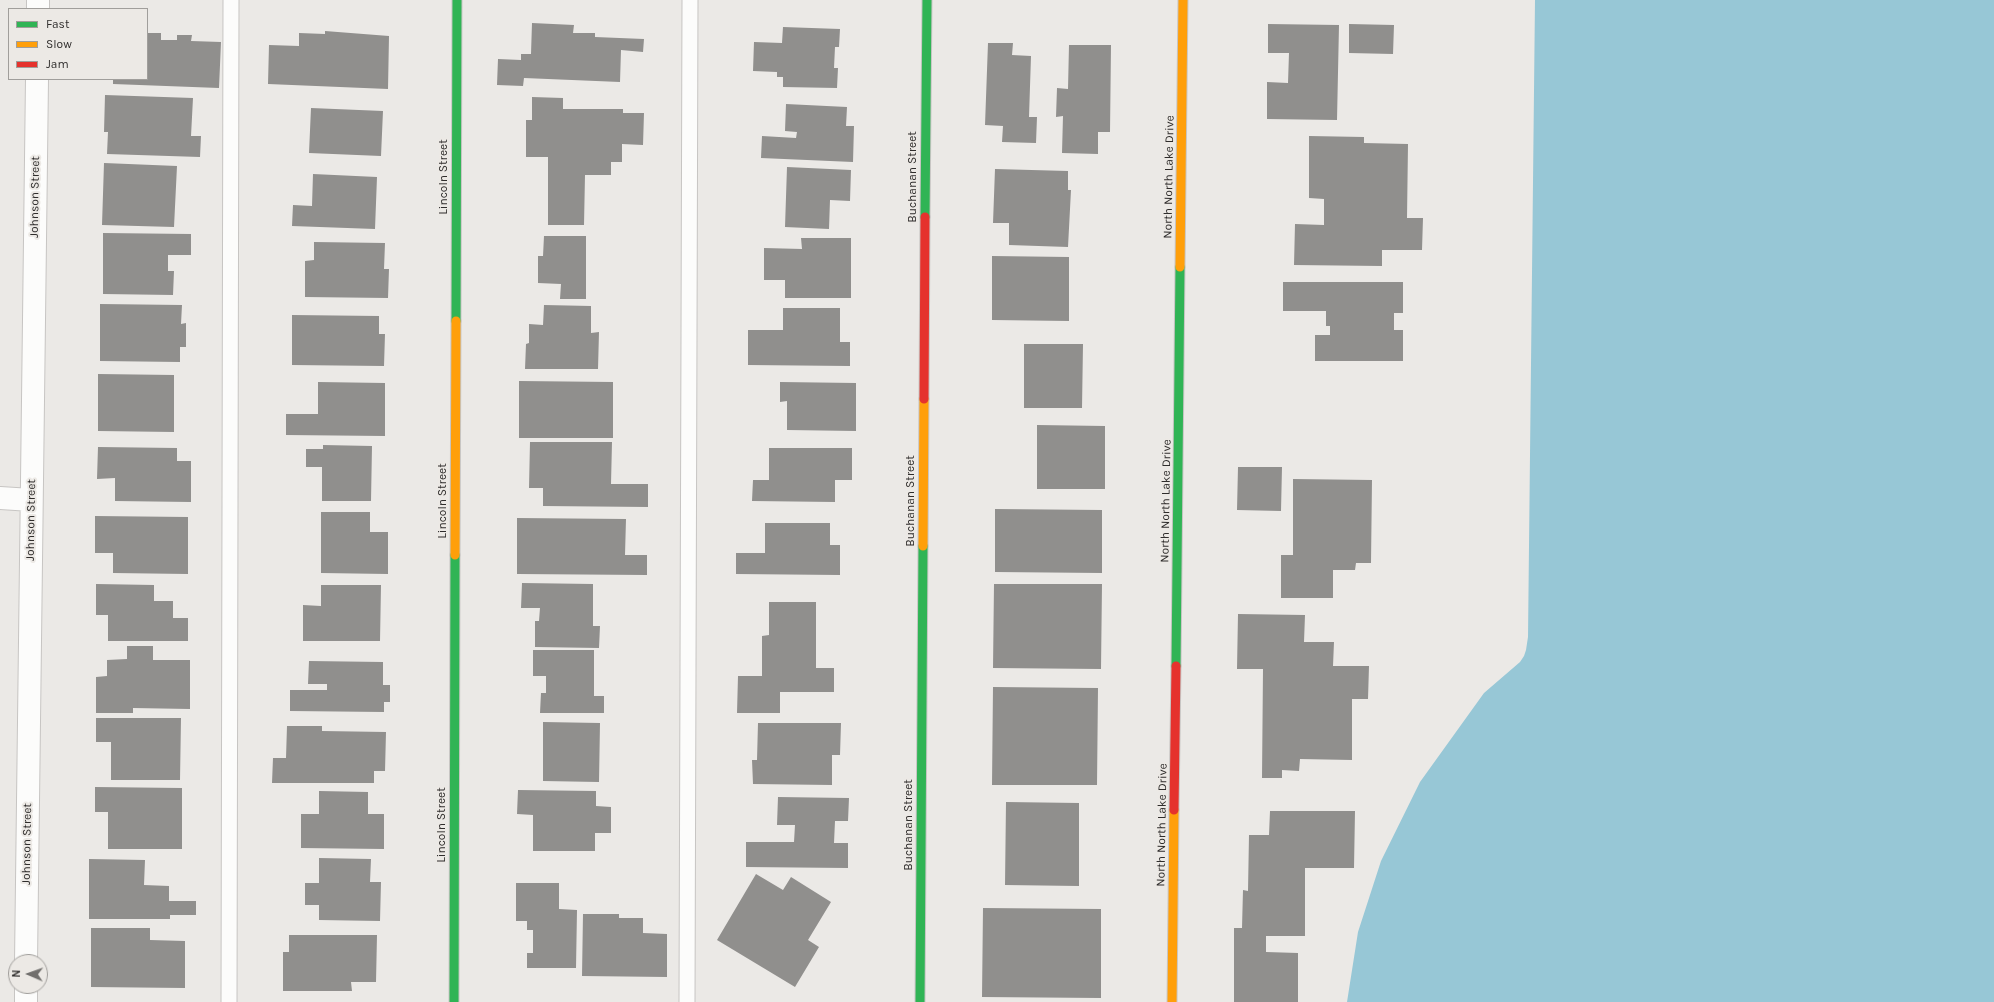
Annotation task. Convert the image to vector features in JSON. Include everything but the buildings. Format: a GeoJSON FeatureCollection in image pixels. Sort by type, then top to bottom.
{"type":"FeatureCollection","features":[{"type":"Feature","properties":{"kind":"street","name":"Lincoln Street"},"geometry":{"type":"LineString","coordinates":[[454,1002],[457,0]]}},
{"type":"Feature","properties":{"kind":"street","name":"Buchanan Street"},"geometry":{"type":"LineString","coordinates":[[920,1002],[926,0]]}},
{"type":"Feature","properties":{"kind":"street","name":"North North Lake Drive"},"geometry":{"type":"LineString","coordinates":[[1172,1002],[1183,0]]}},
{"type":"Feature","properties":{"kind":"street","name":"Johnson Street"},"geometry":{"type":"LineString","coordinates":[[26,954],[37,80]]}},
{"type":"Feature","properties":{"kind":"street"},"geometry":{"type":"LineString","coordinates":[[0,498],[31,500]]}},
{"type":"Feature","properties":{"kind":"lane"},"geometry":{"type":"LineString","coordinates":[[229,1002],[231,0]]}},
{"type":"Feature","properties":{"kind":"lane"},"geometry":{"type":"LineString","coordinates":[[687,1002],[690,0]]}},
{"type":"Feature","properties":{"kind":"water"},"geometry":{"type":"Polygon","coordinates":[[[1535,0],[1994,0],[1994,1002],[1347,1002],[1358,932],[1381,861],[1420,782],[1484,693],[1520,662],[1526,650],[1528,637],[1535,0]]]}},
{"type":"Feature","properties":{"kind":"traffic: fast"},"geometry":{"type":"LineString","coordinates":[[456,321],[457,0]]}},
{"type":"Feature","properties":{"kind":"traffic: fast"},"geometry":{"type":"LineString","coordinates":[[925,217],[927,0]]}},
{"type":"Feature","properties":{"kind":"traffic: fast"},"geometry":{"type":"LineString","coordinates":[[1176,666],[1180,267]]}},
{"type":"Feature","properties":{"kind":"traffic: fast"},"geometry":{"type":"LineString","coordinates":[[920,1002],[923,546]]}},
{"type":"Feature","properties":{"kind":"traffic: fast"},"geometry":{"type":"LineString","coordinates":[[454,1002],[455,555]]}},
{"type":"Feature","properties":{"kind":"traffic: slow"},"geometry":{"type":"LineString","coordinates":[[1180,267],[1183,0]]}},
{"type":"Feature","properties":{"kind":"traffic: slow"},"geometry":{"type":"LineString","coordinates":[[455,555],[456,321]]}},
{"type":"Feature","properties":{"kind":"traffic: slow"},"geometry":{"type":"LineString","coordinates":[[923,546],[924,399]]}},
{"type":"Feature","properties":{"kind":"traffic: slow"},"geometry":{"type":"LineString","coordinates":[[1172,1002],[1174,810]]}},
{"type":"Feature","properties":{"kind":"traffic: jam"},"geometry":{"type":"LineString","coordinates":[[924,399],[925,217]]}},
{"type":"Feature","properties":{"kind":"traffic: jam"},"geometry":{"type":"LineString","coordinates":[[1174,810],[1176,666]]}}]}
